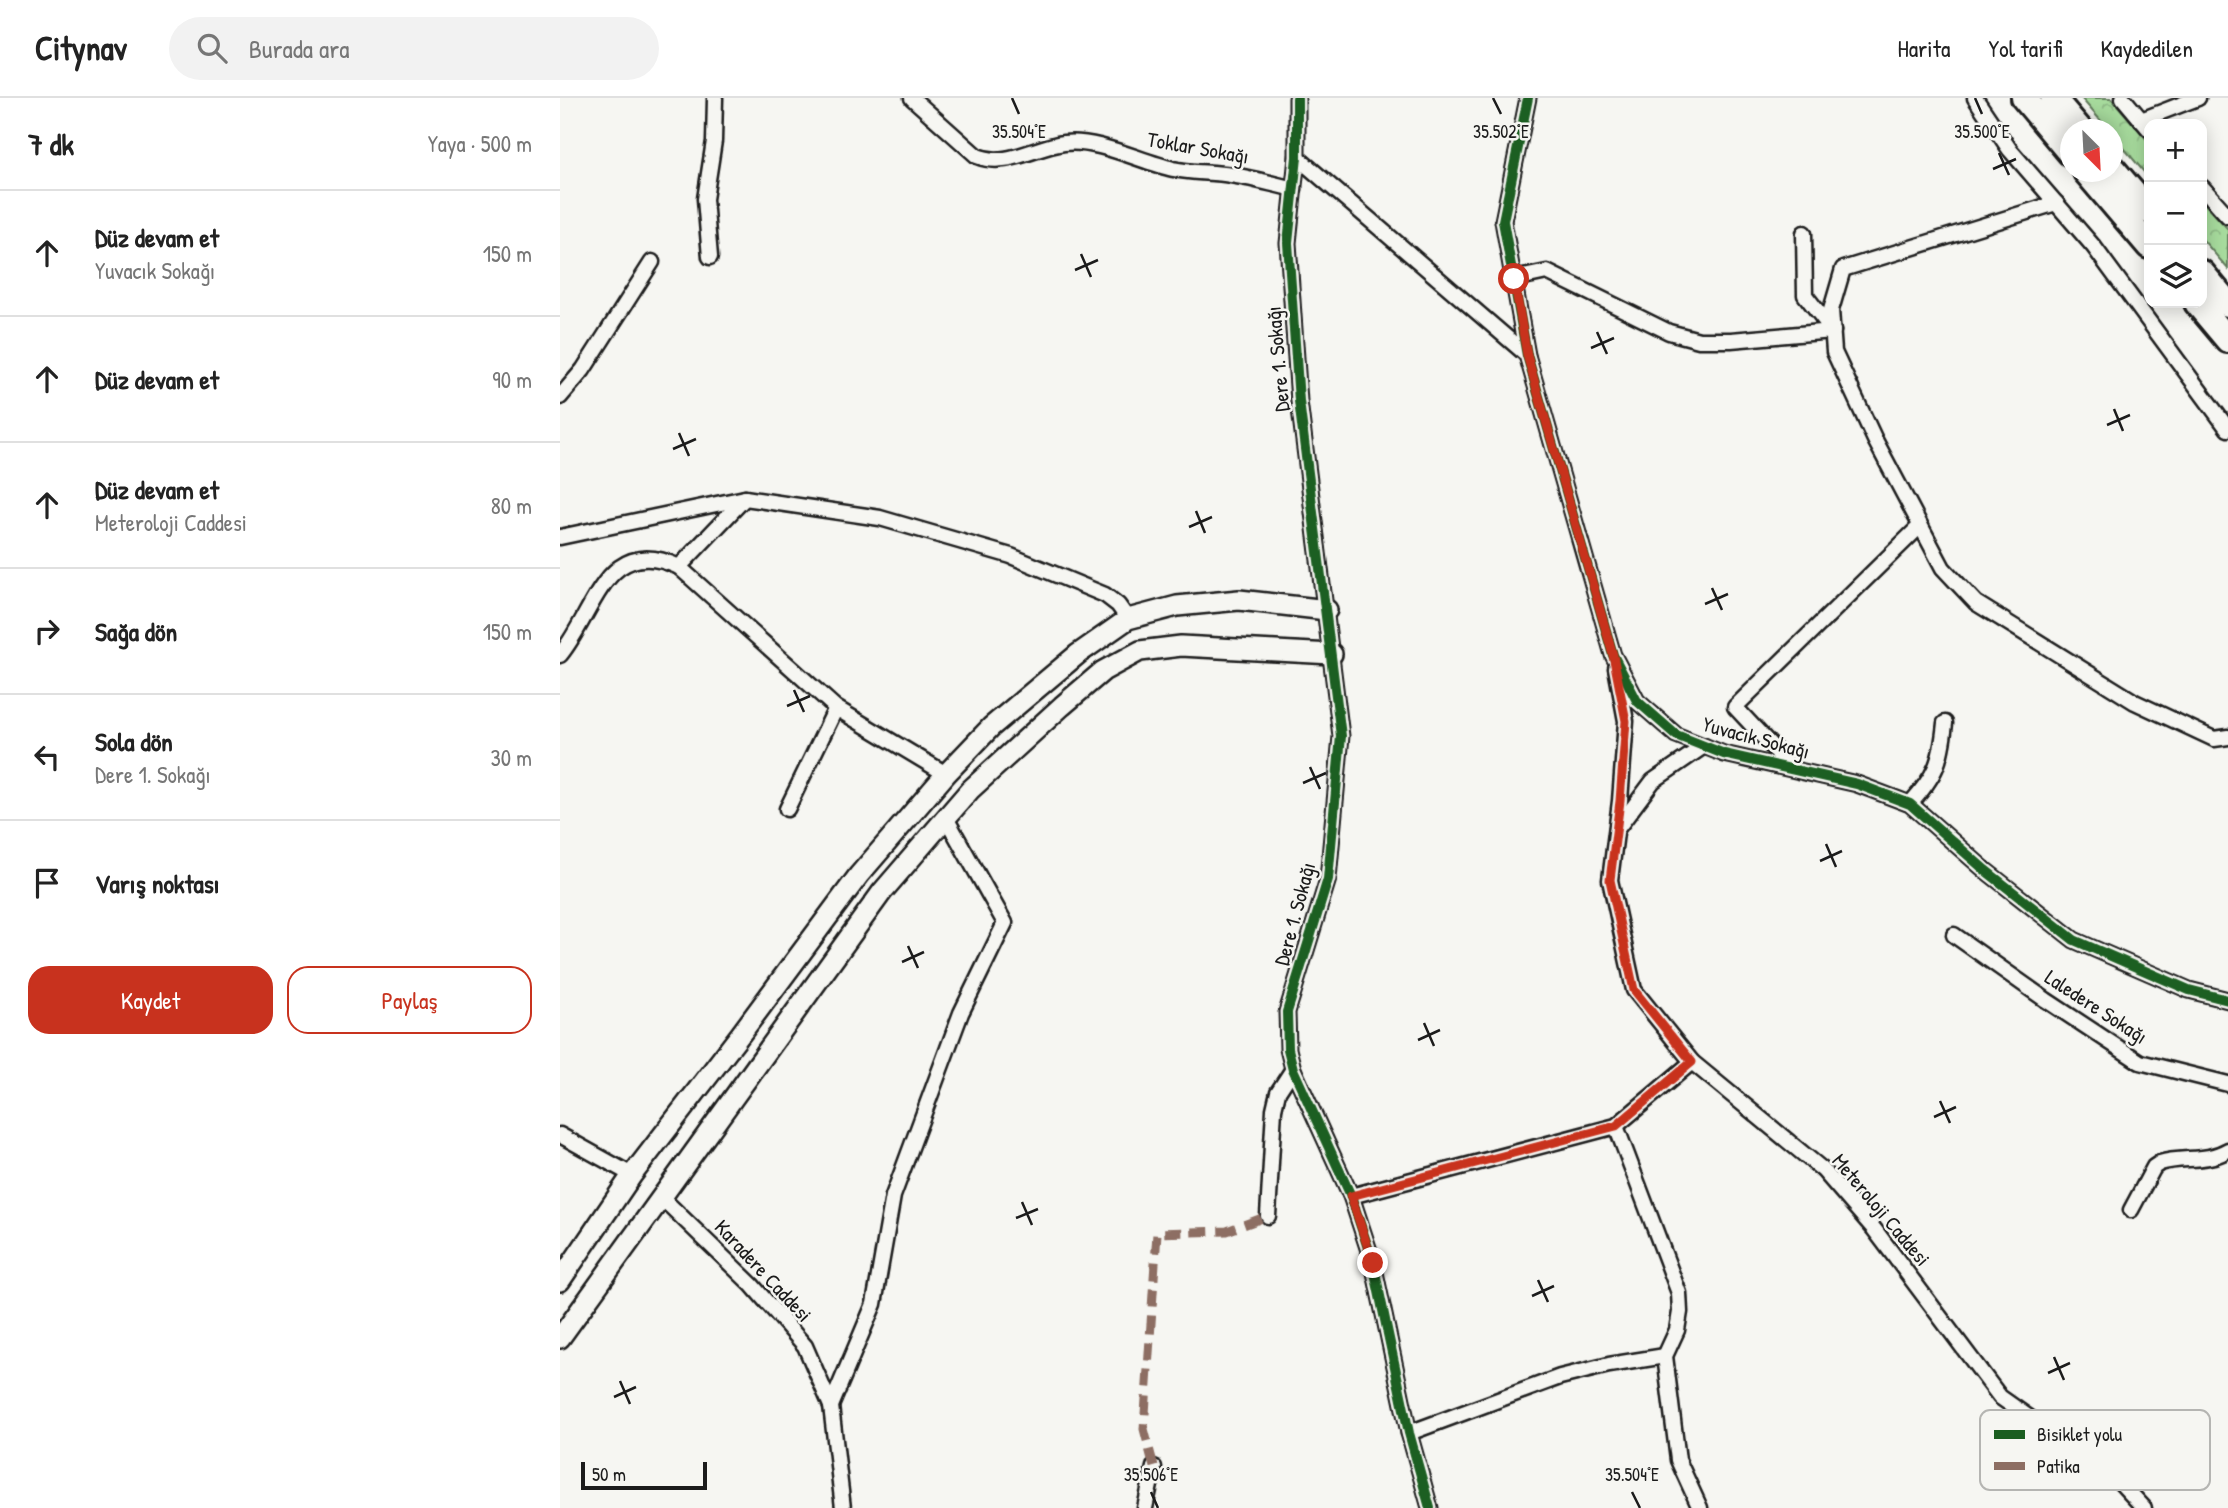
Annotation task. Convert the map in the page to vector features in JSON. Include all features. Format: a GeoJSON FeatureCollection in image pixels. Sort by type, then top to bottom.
{"type":"FeatureCollection","features":[{"type":"Feature","properties":{"kind":"highway"},"geometry":{"type":"LineString","coordinates":[[2024,98],[2060,141]]}},
{"type":"Feature","properties":{"kind":"highway"},"geometry":{"type":"LineString","coordinates":[[2053,98],[2071,119]]}},
{"type":"Feature","properties":{"kind":"highway"},"geometry":{"type":"LineString","coordinates":[[2123,181],[2144,205]]}},
{"type":"Feature","properties":{"kind":"highway"},"geometry":{"type":"LineString","coordinates":[[2095,182],[2148,245]]}},
{"type":"Feature","properties":{"kind":"highway"},"geometry":{"type":"LineString","coordinates":[[2207,279],[2228,304]]}},
{"type":"Feature","properties":{"kind":"highway"},"geometry":{"type":"LineString","coordinates":[[2201,308],[2228,340]]}},
{"type":"Feature","properties":{"kind":"street"},"geometry":{"type":"LineString","coordinates":[[710,257],[705,199],[714,141],[715,98]]}},
{"type":"Feature","properties":{"kind":"street","name":"Toklar Sokağı"},"geometry":{"type":"LineString","coordinates":[[912,98],[977,156],[989,161],[1001,162],[1066,142],[1094,145],[1175,170],[1231,175],[1294,189]]}},
{"type":"Feature","properties":{"kind":"street","name":"Dere 1. Sokağı"},"geometry":{"type":"LineString","coordinates":[[1297,98],[1297,157],[1288,243],[1298,388],[1341,736],[1328,879],[1287,1012],[1288,1049],[1293,1069],[1351,1196],[1380,1289],[1409,1433],[1430,1508]]}},
{"type":"Feature","properties":{"kind":"street","name":"Yuvacık Sokağı"},"geometry":{"type":"LineString","coordinates":[[1528,98],[1503,221],[1527,355],[1613,655],[1637,701],[1676,735],[1724,754],[1857,784],[1910,804],[1985,870],[2074,940],[2189,990],[2228,1000]]}},
{"type":"Feature","properties":{"kind":"street"},"geometry":{"type":"LineString","coordinates":[[1975,98],[2010,150],[2110,269],[2228,429]]}},
{"type":"Feature","properties":{"kind":"street"},"geometry":{"type":"LineString","coordinates":[[2123,98],[2144,124]]}},
{"type":"Feature","properties":{"kind":"street"},"geometry":{"type":"LineString","coordinates":[[2157,119],[2198,98]]}},
{"type":"Feature","properties":{"kind":"street"},"geometry":{"type":"LineString","coordinates":[[1297,157],[1527,355]]}},
{"type":"Feature","properties":{"kind":"street"},"geometry":{"type":"LineString","coordinates":[[2207,193],[2228,216]]}},
{"type":"Feature","properties":{"kind":"street"},"geometry":{"type":"LineString","coordinates":[[2056,203],[1843,269],[1831,310],[1834,352],[1875,440],[1943,568],[1976,603],[2135,702],[2214,739],[2228,737]]}},
{"type":"Feature","properties":{"kind":"street"},"geometry":{"type":"LineString","coordinates":[[1804,233],[1805,295],[1833,331]]}},
{"type":"Feature","properties":{"kind":"street"},"geometry":{"type":"LineString","coordinates":[[560,397],[583,370],[652,262]]}},
{"type":"Feature","properties":{"kind":"street"},"geometry":{"type":"LineString","coordinates":[[1514,279],[1547,272],[1669,332],[1699,340],[1731,340],[1833,331]]}},
{"type":"Feature","properties":{"kind":"street"},"geometry":{"type":"LineString","coordinates":[[560,537],[745,498],[880,518],[1011,556],[1105,594],[1118,605],[1128,619]]}},
{"type":"Feature","properties":{"kind":"street"},"geometry":{"type":"LineString","coordinates":[[679,567],[745,498]]}},
{"type":"Feature","properties":{"kind":"street"},"geometry":{"type":"LineString","coordinates":[[1792,769],[1735,707],[1920,526]]}},
{"type":"Feature","properties":{"kind":"street"},"geometry":{"type":"LineString","coordinates":[[560,655],[607,577],[619,566],[634,559],[649,557],[665,560],[679,567],[836,708],[946,774]]}},
{"type":"Feature","properties":{"kind":"street"},"geometry":{"type":"LineString","coordinates":[[560,1281],[632,1175],[859,876],[946,774],[991,727],[1079,654],[1128,619],[1177,606],[1238,600],[1326,610]]}},
{"type":"Feature","properties":{"kind":"street"},"geometry":{"type":"LineString","coordinates":[[560,1338],[882,892],[970,790],[1102,671],[1140,651],[1181,646],[1332,654]]}},
{"type":"Feature","properties":{"kind":"street","name":"Meteroloji Caddesi"},"geometry":{"type":"LineString","coordinates":[[1613,655],[1626,721],[1610,880],[1634,990],[1692,1062],[1823,1170],[1874,1229],[2000,1397],[2019,1410]]}},
{"type":"Feature","properties":{"kind":"street"},"geometry":{"type":"LineString","coordinates":[[788,809],[836,708]]}},
{"type":"Feature","properties":{"kind":"street"},"geometry":{"type":"LineString","coordinates":[[1910,804],[1930,781],[1938,763],[1942,753],[1945,723]]}},
{"type":"Feature","properties":{"kind":"street"},"geometry":{"type":"LineString","coordinates":[[1616,830],[1653,781],[1704,746]]}},
{"type":"Feature","properties":{"kind":"street"},"geometry":{"type":"LineString","coordinates":[[831,1406],[874,1304],[893,1196],[961,1013],[1005,923],[946,818]]}},
{"type":"Feature","properties":{"kind":"street","name":"Laledere Sokağı"},"geometry":{"type":"LineString","coordinates":[[1954,935],[2140,1062],[2225,1084]]}},
{"type":"Feature","properties":{"kind":"street"},"geometry":{"type":"LineString","coordinates":[[1351,1196],[1616,1126],[1692,1062]]}},
{"type":"Feature","properties":{"kind":"street"},"geometry":{"type":"LineString","coordinates":[[1268,1216],[1274,1109],[1278,1092],[1293,1069]]}},
{"type":"Feature","properties":{"kind":"street"},"geometry":{"type":"LineString","coordinates":[[2225,1084],[2228,1099]]}},
{"type":"Feature","properties":{"kind":"street"},"geometry":{"type":"LineString","coordinates":[[1616,1126],[1679,1293],[1678,1330],[1665,1356],[1678,1460],[1700,1508]]}},
{"type":"Feature","properties":{"kind":"street"},"geometry":{"type":"LineString","coordinates":[[560,1135],[632,1175]]}},
{"type":"Feature","properties":{"kind":"street"},"geometry":{"type":"LineString","coordinates":[[2132,1210],[2154,1167],[2160,1163],[2205,1159],[2228,1150]]}},
{"type":"Feature","properties":{"kind":"street","name":"Karadere Caddesi"},"geometry":{"type":"LineString","coordinates":[[660,1196],[752,1285],[805,1346],[831,1406],[843,1508]]}},
{"type":"Feature","properties":{"kind":"street"},"geometry":{"type":"LineString","coordinates":[[1409,1433],[1560,1377],[1609,1365],[1665,1356]]}},
{"type":"Feature","properties":{"kind":"street"},"geometry":{"type":"LineString","coordinates":[[1144,1508],[1154,1467]]}},
{"type":"Feature","properties":{"kind":"street","name":"Meteroloji Caddesi"},"geometry":{"type":"LineString","coordinates":[[2128,1490],[2144,1508]]}},
{"type":"Feature","properties":{"kind":"green space"},"geometry":{"type":"Polygon","coordinates":[[[2081,98],[2111,98],[2144,136],[2144,172],[2123,147],[2123,119],[2099,119],[2081,98]]]}},
{"type":"Feature","properties":{"kind":"green space"},"geometry":{"type":"Polygon","coordinates":[[[2207,206],[2228,229],[2228,269],[2207,245],[2207,206]]]}},
{"type":"Feature","properties":{"kind":"marked path"},"geometry":{"type":"LineString","coordinates":[[1154,1467],[1144,1429],[1157,1233],[1227,1231],[1268,1216]]}},
{"type":"Feature","properties":{"kind":"cycle path"},"geometry":{"type":"LineString","coordinates":[[1297,98],[1297,157],[1288,243],[1299,401],[1341,736],[1328,879],[1287,1012],[1288,1049],[1293,1069],[1351,1196],[1373,1263],[1409,1433],[1430,1508]]}},
{"type":"Feature","properties":{"kind":"cycle path"},"geometry":{"type":"LineString","coordinates":[[1528,98],[1503,221],[1527,355],[1613,655],[1637,701],[1676,735],[1724,754],[1857,784],[1910,804],[1985,870],[2074,940],[2189,990],[2228,1000]]}},
{"type":"Feature","properties":{"kind":"route"},"geometry":{"type":"LineString","coordinates":[[1373,1263],[1351,1196],[1616,1126],[1692,1062],[1634,990],[1610,880],[1626,721],[1613,655],[1527,355],[1514,279]]}}]}
